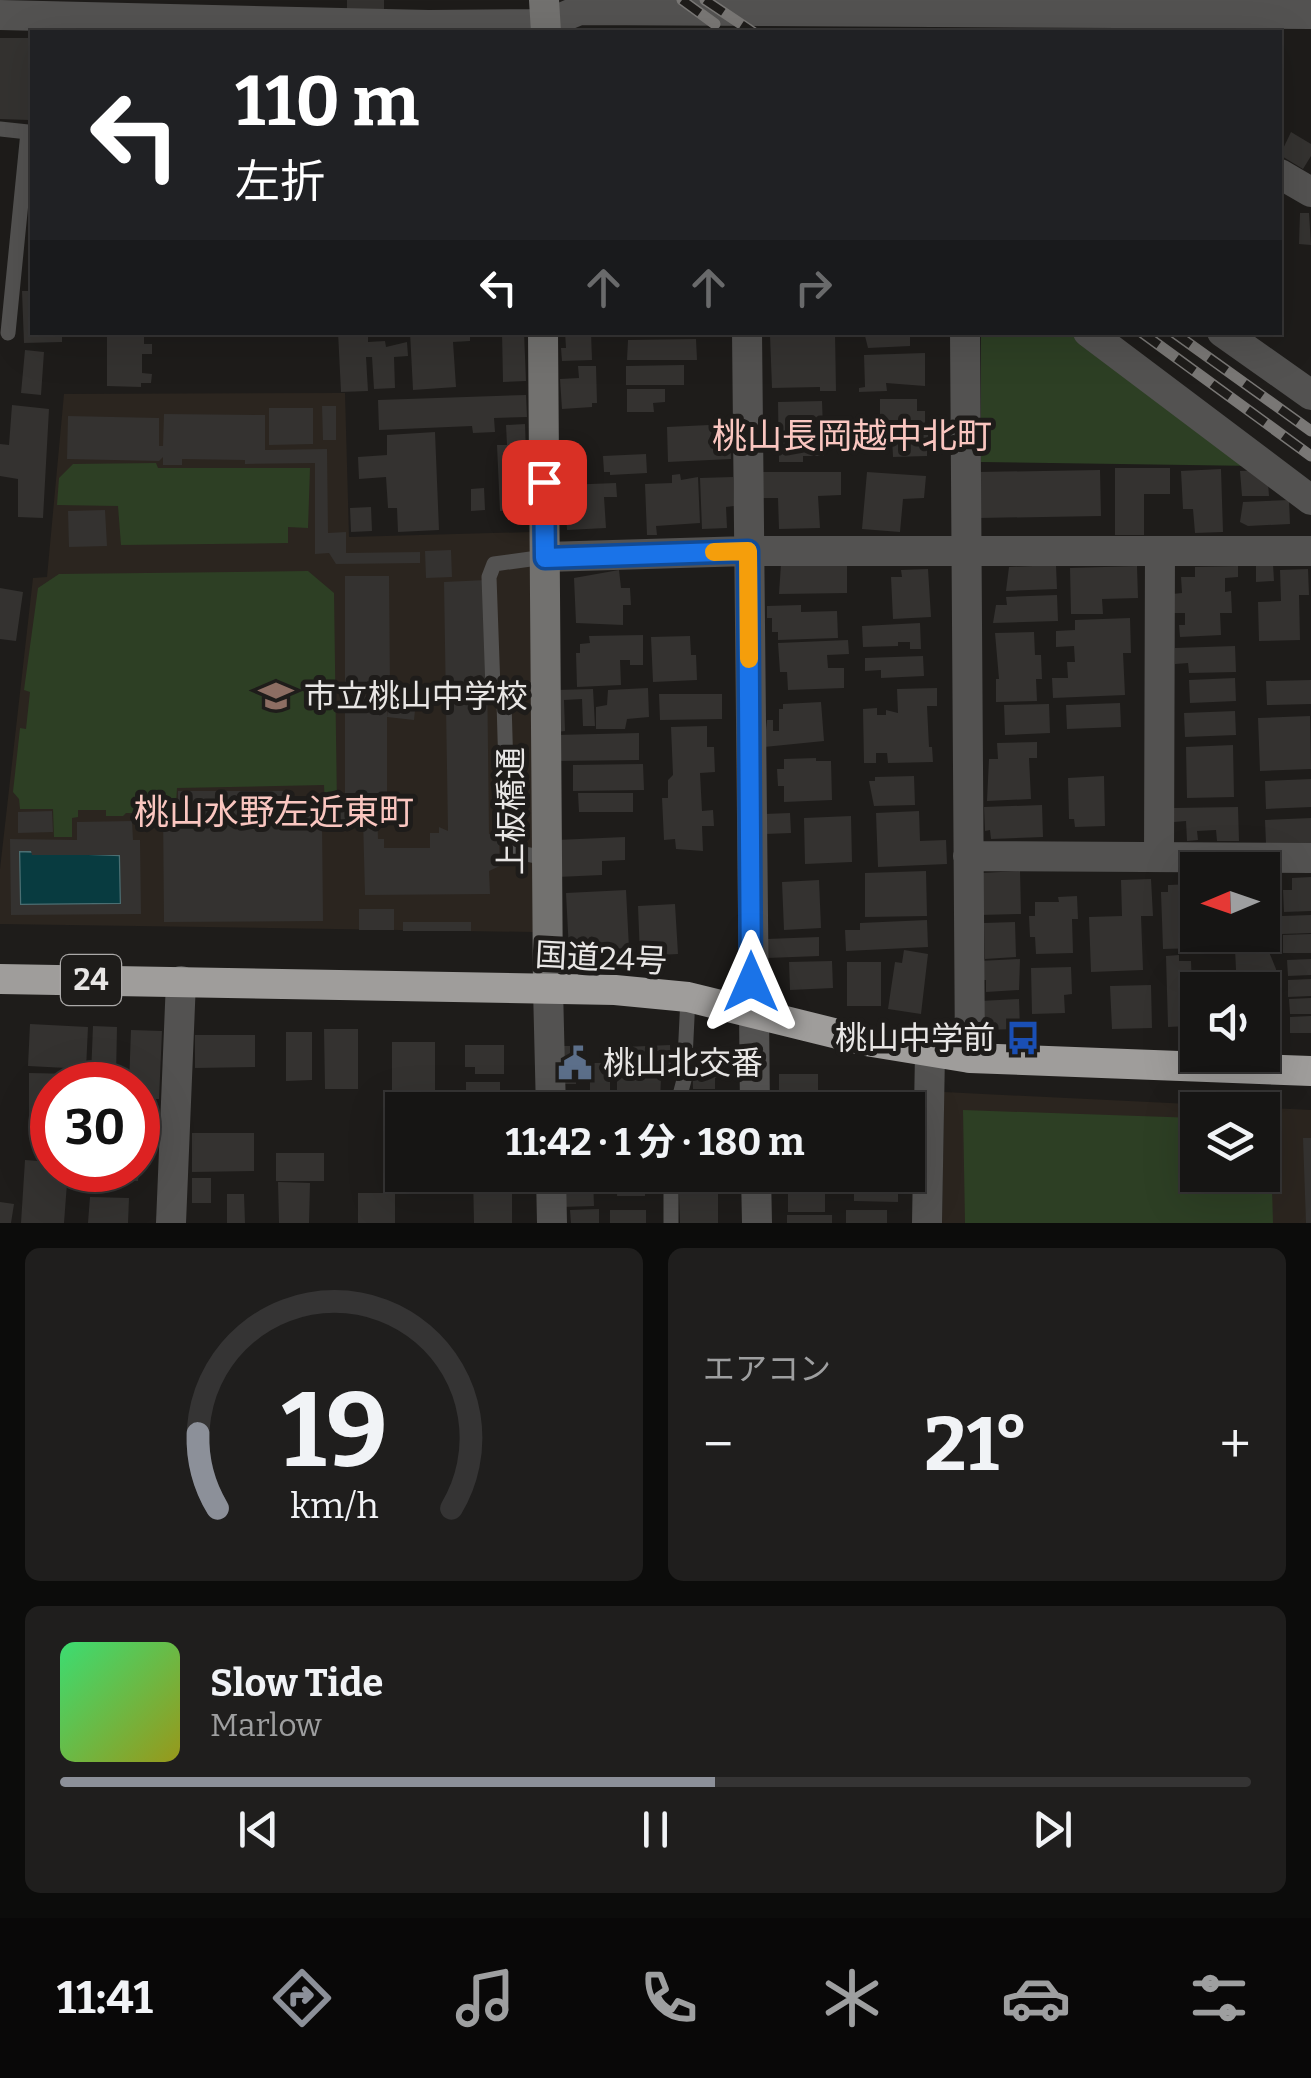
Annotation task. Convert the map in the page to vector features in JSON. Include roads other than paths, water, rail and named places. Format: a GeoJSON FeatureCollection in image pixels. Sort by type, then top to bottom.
{"type":"FeatureCollection","features":[{"type":"Feature","properties":{"kind":"highway","name":"国道24号"},"geometry":{"type":"LineString","coordinates":[[0,979],[615,990],[688,997],[866,1041],[970,1058],[1311,1071]]}},
{"type":"Feature","properties":{"kind":"street"},"geometry":{"type":"LineString","coordinates":[[0,15],[44,8],[78,8],[281,26],[318,10],[430,29],[546,19],[580,10],[759,10],[822,5],[1199,7],[1311,14]]}},
{"type":"Feature","properties":{"kind":"street"},"geometry":{"type":"LineString","coordinates":[[1004,8],[1041,30]]}},
{"type":"Feature","properties":{"kind":"street"},"geometry":{"type":"LineString","coordinates":[[759,10],[788,30]]}},
{"type":"Feature","properties":{"kind":"street"},"geometry":{"type":"LineString","coordinates":[[656,12],[679,30]]}},
{"type":"Feature","properties":{"kind":"street"},"geometry":{"type":"LineString","coordinates":[[1282,175],[1311,192]]}},
{"type":"Feature","properties":{"kind":"street","name":"上板橋通"},"geometry":{"type":"LineString","coordinates":[[543,335],[551,1092]]}},
{"type":"Feature","properties":{"kind":"street"},"geometry":{"type":"LineString","coordinates":[[746,335],[755,1092]]}},
{"type":"Feature","properties":{"kind":"street"},"geometry":{"type":"LineString","coordinates":[[965,335],[970,1058]]}},
{"type":"Feature","properties":{"kind":"street"},"geometry":{"type":"LineString","coordinates":[[1092,335],[1311,500]]}},
{"type":"Feature","properties":{"kind":"street"},"geometry":{"type":"LineString","coordinates":[[1226,335],[1311,395]]}},
{"type":"Feature","properties":{"kind":"street"},"geometry":{"type":"LineString","coordinates":[[545,558],[748,551],[1311,551]]}},
{"type":"Feature","properties":{"kind":"street"},"geometry":{"type":"LineString","coordinates":[[1159,858],[1160,551]]}},
{"type":"Feature","properties":{"kind":"street"},"geometry":{"type":"LineString","coordinates":[[968,856],[1311,858]]}},
{"type":"Feature","properties":{"kind":"street"},"geometry":{"type":"LineString","coordinates":[[171,1223],[181,981]]}},
{"type":"Feature","properties":{"kind":"street"},"geometry":{"type":"LineString","coordinates":[[927,1223],[930,1052]]}},
{"type":"Feature","properties":{"kind":"street"},"geometry":{"type":"LineString","coordinates":[[552,1192],[552,1223]]}},
{"type":"Feature","properties":{"kind":"street"},"geometry":{"type":"LineString","coordinates":[[756,1192],[757,1223]]}},
{"type":"Feature","properties":{"kind":"lane"},"geometry":{"type":"LineString","coordinates":[[0,129],[28,132],[24,270],[8,333]]}},
{"type":"Feature","properties":{"kind":"lane"},"geometry":{"type":"LineString","coordinates":[[545,558],[504,560],[494,564],[489,577],[493,689],[504,702],[508,840],[515,852],[546,858]]}},
{"type":"Feature","properties":{"kind":"lane"},"geometry":{"type":"LineString","coordinates":[[681,1092],[688,997]]}},
{"type":"Feature","properties":{"kind":"lane"},"geometry":{"type":"LineString","coordinates":[[670,1223],[671,1192]]}},
{"type":"Feature","properties":{"kind":"water"},"geometry":{"type":"Polygon","coordinates":[[[19,851],[120,855],[121,904],[20,905],[19,851]]]}},
{"type":"Feature","properties":{"kind":"railway"},"geometry":{"type":"LineString","coordinates":[[682,0],[715,24]]}},
{"type":"Feature","properties":{"kind":"railway"},"geometry":{"type":"LineString","coordinates":[[705,0],[750,30]]}},
{"type":"Feature","properties":{"kind":"railway"},"geometry":{"type":"LineString","coordinates":[[1145,335],[1311,456]]}},
{"type":"Feature","properties":{"kind":"railway"},"geometry":{"type":"LineString","coordinates":[[1177,335],[1311,431]]}},
{"type":"Feature","properties":{"kind":"place","name":"市立桃山中学校"},"geometry":{"type":"Point","coordinates":[276,696]}},
{"type":"Feature","properties":{"kind":"place","name":"桃山中学前"},"geometry":{"type":"Point","coordinates":[1023,1038]}},
{"type":"Feature","properties":{"kind":"place","name":"桃山北交番"},"geometry":{"type":"Point","coordinates":[575,1063]}},
{"type":"Feature","properties":{"kind":"district","name":"桃山長岡越中北町"},"geometry":{"type":"Point","coordinates":[852,436]}},
{"type":"Feature","properties":{"kind":"district","name":"桃山水野左近東町"},"geometry":{"type":"Point","coordinates":[274,812]}}]}
